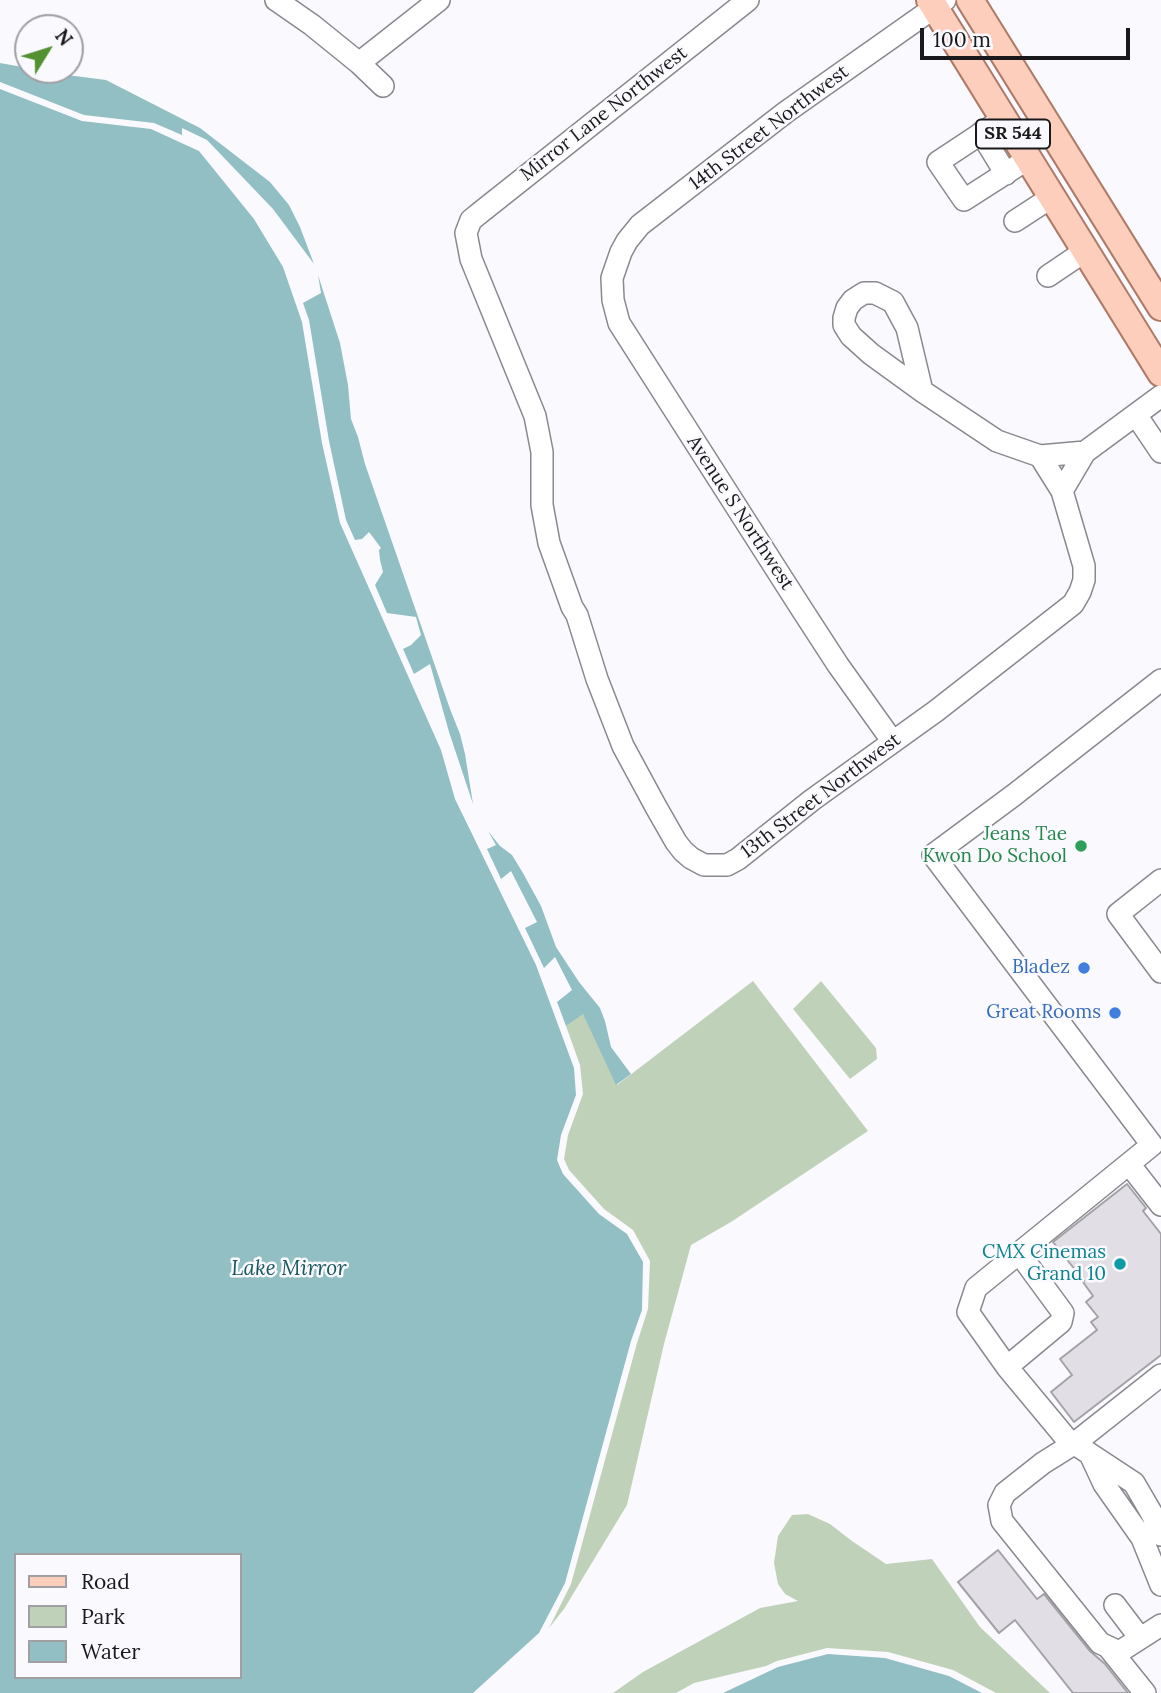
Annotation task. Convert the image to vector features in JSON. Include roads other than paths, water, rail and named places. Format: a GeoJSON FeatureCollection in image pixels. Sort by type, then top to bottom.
{"type":"FeatureCollection","features":[{"type":"Feature","properties":{"kind":"main road","name":"SR 544"},"geometry":{"type":"LineString","coordinates":[[970,0],[1161,307]]}},
{"type":"Feature","properties":{"kind":"main road","name":"SR 544"},"geometry":{"type":"LineString","coordinates":[[936,2],[1003,118],[1161,373]]}},
{"type":"Feature","properties":{"kind":"main road"},"geometry":{"type":"LineString","coordinates":[[1119,305],[1161,350]]}},
{"type":"Feature","properties":{"kind":"street"},"geometry":{"type":"LineString","coordinates":[[276,0],[312,25],[383,86]]}},
{"type":"Feature","properties":{"kind":"street"},"geometry":{"type":"LineString","coordinates":[[359,63],[439,0]]}},
{"type":"Feature","properties":{"kind":"street","name":"Mirror Lane Northwest"},"geometry":{"type":"LineString","coordinates":[[466,233],[471,220],[748,0]]}},
{"type":"Feature","properties":{"kind":"street","name":"14th Street Northwest"},"geometry":{"type":"LineString","coordinates":[[613,274],[627,241],[640,225],[775,120],[936,2]]}},
{"type":"Feature","properties":{"kind":"street"},"geometry":{"type":"LineString","coordinates":[[1003,118],[938,162],[964,200],[1028,159]]}},
{"type":"Feature","properties":{"kind":"street"},"geometry":{"type":"LineString","coordinates":[[981,134],[1006,174]]}},
{"type":"Feature","properties":{"kind":"street"},"geometry":{"type":"LineString","coordinates":[[1014,221],[1052,197]]}},
{"type":"Feature","properties":{"kind":"street","name":"13th Street Northwest"},"geometry":{"type":"LineString","coordinates":[[466,233],[471,259],[535,416],[542,452],[542,505],[549,542],[577,615],[597,679],[623,746],[676,842],[691,858],[704,864],[727,865],[738,859],[812,800],[936,711],[1073,604],[1084,580],[1084,566],[1062,491],[1040,456]]}},
{"type":"Feature","properties":{"kind":"street"},"geometry":{"type":"LineString","coordinates":[[1048,276],[1086,251]]}},
{"type":"Feature","properties":{"kind":"street","name":"Avenue S Northwest"},"geometry":{"type":"LineString","coordinates":[[613,274],[613,300],[619,323],[808,619],[892,742]]}},
{"type":"Feature","properties":{"kind":"street"},"geometry":{"type":"LineString","coordinates":[[922,391],[907,328],[894,302],[875,293],[864,293],[853,300],[844,318],[844,326],[850,336],[922,391],[997,441],[1040,456],[1085,452]]}},
{"type":"Feature","properties":{"kind":"street"},"geometry":{"type":"LineString","coordinates":[[1062,491],[1085,452],[1161,396]]}},
{"type":"Feature","properties":{"kind":"street"},"geometry":{"type":"LineString","coordinates":[[1136,415],[1161,452]]}},
{"type":"Feature","properties":{"kind":"street"},"geometry":{"type":"LineString","coordinates":[[1161,680],[933,855],[1156,1147],[1129,1164],[976,1289],[968,1312],[1007,1367],[1066,1437],[1134,1483],[1152,1514],[1161,1585]]}},
{"type":"Feature","properties":{"kind":"street"},"geometry":{"type":"LineString","coordinates":[[1161,880],[1118,914],[1161,972]]}},
{"type":"Feature","properties":{"kind":"street"},"geometry":{"type":"LineString","coordinates":[[1129,1164],[1161,1205]]}},
{"type":"Feature","properties":{"kind":"street"},"geometry":{"type":"LineString","coordinates":[[1007,1367],[1061,1322],[1063,1313],[1019,1254]]}},
{"type":"Feature","properties":{"kind":"street"},"geometry":{"type":"LineString","coordinates":[[1115,1605],[1153,1636],[1119,1652],[1100,1643],[1002,1521],[999,1505],[1005,1493],[1043,1463],[1082,1448],[1161,1375]]}},
{"type":"Feature","properties":{"kind":"street"},"geometry":{"type":"LineString","coordinates":[[1108,1647],[1144,1693]]}},
{"type":"Feature","properties":{"kind":"water"},"geometry":{"type":"Polygon","coordinates":[[[0,63],[14,66],[14,84],[84,84],[84,77],[106,80],[200,128],[270,182],[289,205],[314,264],[273,209],[207,140],[182,128],[182,135],[154,123],[84,115],[0,82],[0,63]]]}},
{"type":"Feature","properties":{"kind":"water","name":"Lake Mirror"},"geometry":{"type":"Polygon","coordinates":[[[0,89],[82,121],[151,129],[199,151],[254,219],[283,267],[302,322],[322,443],[340,523],[441,750],[455,799],[536,965],[574,1068],[576,1095],[561,1135],[557,1160],[563,1174],[599,1214],[627,1234],[643,1262],[642,1310],[631,1341],[565,1583],[539,1633],[473,1693],[0,1693],[0,89]]]}},
{"type":"Feature","properties":{"kind":"water"},"geometry":{"type":"Polygon","coordinates":[[[318,275],[340,343],[351,419],[460,734],[473,804],[430,664],[414,674],[403,649],[421,635],[416,617],[387,613],[375,585],[383,572],[379,550],[381,548],[369,532],[362,539],[355,540],[346,520],[329,441],[309,320],[303,303],[321,293],[318,275]]]}},
{"type":"Feature","properties":{"kind":"water"},"geometry":{"type":"Polygon","coordinates":[[[488,831],[500,846],[512,855],[541,906],[556,947],[600,1008],[611,1047],[631,1074],[616,1085],[583,1014],[566,1026],[557,1002],[572,990],[555,957],[544,968],[525,928],[537,922],[511,871],[501,879],[487,849],[496,845],[488,831]]]}},
{"type":"Feature","properties":{"kind":"water"},"geometry":{"type":"Polygon","coordinates":[[[828,1654],[885,1658],[949,1676],[982,1693],[723,1693],[778,1667],[828,1654]]]}},
{"type":"Feature","properties":{"kind":"place","name":"Jeans Tae Kwon Do School"},"geometry":{"type":"Point","coordinates":[1081,846]}},
{"type":"Feature","properties":{"kind":"place","name":"Bladez"},"geometry":{"type":"Point","coordinates":[1084,968]}},
{"type":"Feature","properties":{"kind":"place","name":"Great Rooms"},"geometry":{"type":"Point","coordinates":[1115,1013]}},
{"type":"Feature","properties":{"kind":"place","name":"CMX Cinemas Grand 10"},"geometry":{"type":"Point","coordinates":[1120,1264]}}]}
